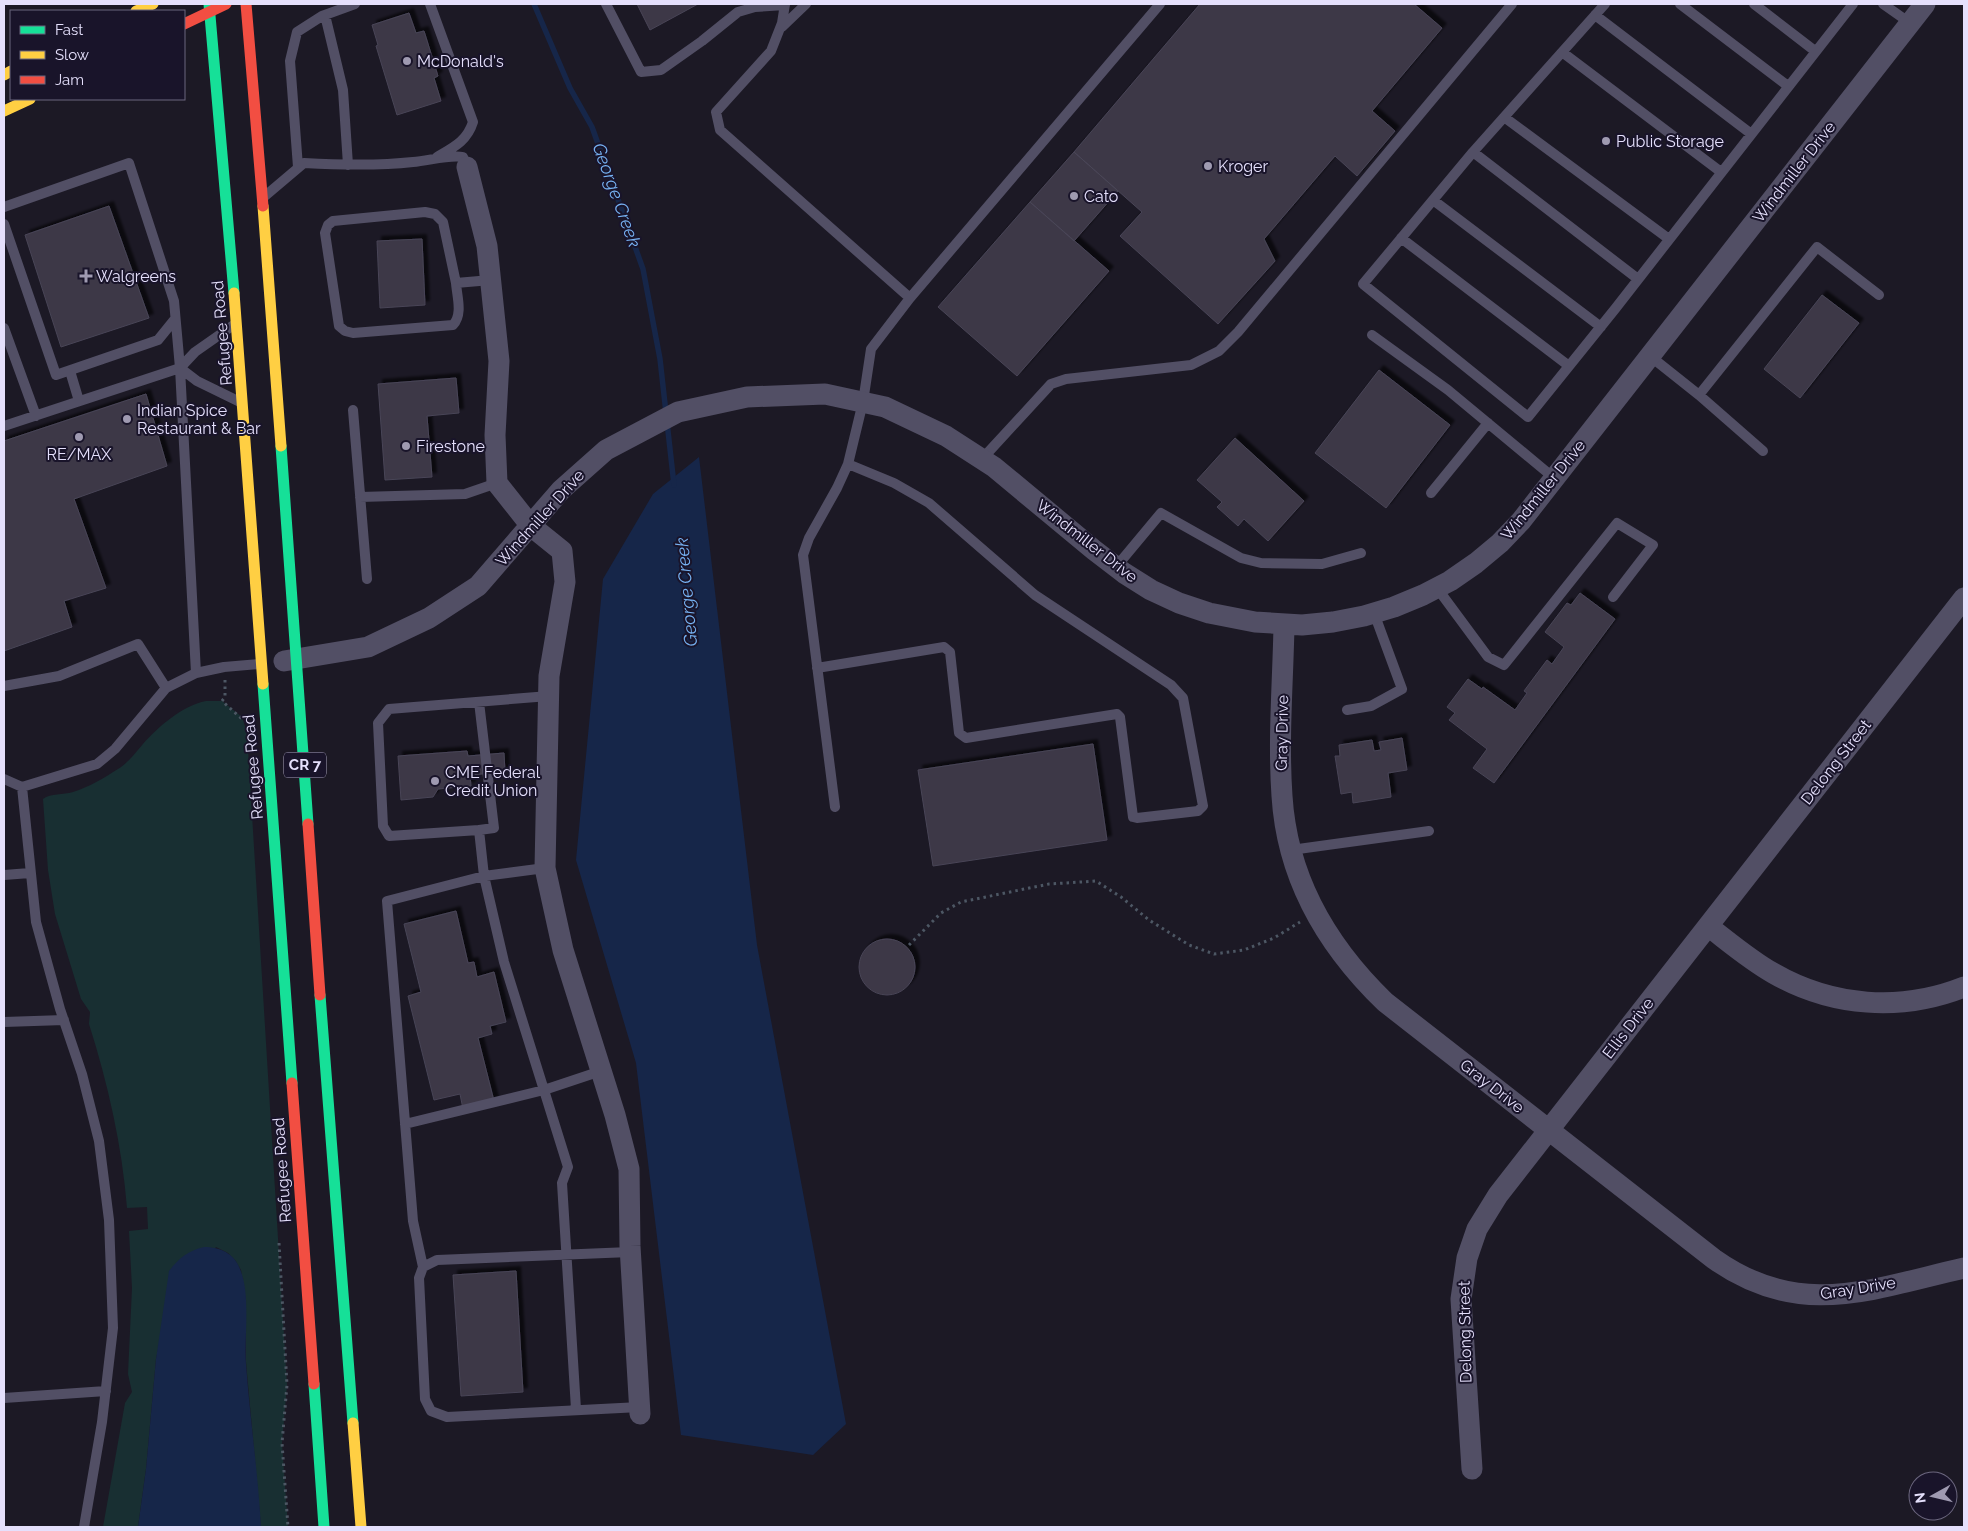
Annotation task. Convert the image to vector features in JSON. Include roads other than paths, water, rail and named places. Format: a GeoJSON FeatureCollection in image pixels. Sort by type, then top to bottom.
{"type":"FeatureCollection","features":[{"type":"Feature","properties":{"kind":"main road"},"geometry":{"type":"LineString","coordinates":[[138,10],[153,4]]}},
{"type":"Feature","properties":{"kind":"main road","name":"Refugee Road"},"geometry":{"type":"LineString","coordinates":[[246,4],[273,337],[277,662],[274,822],[324,1527]]}},
{"type":"Feature","properties":{"kind":"main road"},"geometry":{"type":"LineString","coordinates":[[185,23],[209,8],[227,7]]}},
{"type":"Feature","properties":{"kind":"main road","name":"Refugee Road"},"geometry":{"type":"LineString","coordinates":[[209,8],[244,404],[319,976],[361,1527]]}},
{"type":"Feature","properties":{"kind":"main road"},"geometry":{"type":"LineString","coordinates":[[4,112],[28,100]]}},
{"type":"Feature","properties":{"kind":"main road"},"geometry":{"type":"LineString","coordinates":[[261,321],[273,337]]}},
{"type":"Feature","properties":{"kind":"street","name":"Windmiller Drive"},"geometry":{"type":"LineString","coordinates":[[277,662],[368,647],[428,618],[478,586],[561,490],[606,450],[678,412],[747,396],[824,394],[885,407],[946,436],[982,459],[1116,567],[1151,590],[1179,603],[1209,613],[1255,622],[1284,625],[1333,622],[1394,607],[1437,588],[1476,563],[1500,543],[1522,520],[1925,4]]}},
{"type":"Feature","properties":{"kind":"street"},"geometry":{"type":"LineString","coordinates":[[467,167],[487,246],[499,361],[494,435],[497,483],[531,526],[562,551],[565,582],[549,676],[545,868],[563,950],[601,1070],[629,1168],[630,1252],[640,1411]]}},
{"type":"Feature","properties":{"kind":"street","name":"Delong Street"},"geometry":{"type":"LineString","coordinates":[[1708,926],[1964,598]]}},
{"type":"Feature","properties":{"kind":"street","name":"Gray Drive"},"geometry":{"type":"LineString","coordinates":[[1284,625],[1280,764],[1282,797],[1291,850],[1304,888],[1325,930],[1342,956],[1362,980],[1385,1002],[1721,1264],[1752,1282],[1778,1291],[1832,1296],[1964,1268]]}},
{"type":"Feature","properties":{"kind":"street"},"geometry":{"type":"LineString","coordinates":[[1708,926],[1772,973],[1799,987],[1829,997],[1860,1002],[1891,1003],[1922,1000],[1964,987]]}},
{"type":"Feature","properties":{"kind":"street","name":"Ellis Drive"},"geometry":{"type":"LineString","coordinates":[[1549,1130],[1708,926]]}},
{"type":"Feature","properties":{"kind":"street","name":"Delong Street"},"geometry":{"type":"LineString","coordinates":[[1472,1468],[1461,1299],[1467,1258],[1484,1215],[1549,1130]]}},
{"type":"Feature","properties":{"kind":"lane"},"geometry":{"type":"LineString","coordinates":[[298,167],[290,61],[296,32],[325,15],[355,4]]}},
{"type":"Feature","properties":{"kind":"lane"},"geometry":{"type":"LineString","coordinates":[[430,4],[473,122],[469,133],[455,146],[432,160]]}},
{"type":"Feature","properties":{"kind":"lane"},"geometry":{"type":"LineString","coordinates":[[606,4],[641,72],[661,70],[702,41],[737,8],[785,4],[780,29],[771,51],[716,112],[720,130],[910,298]]}},
{"type":"Feature","properties":{"kind":"lane"},"geometry":{"type":"LineString","coordinates":[[780,29],[806,4]]}},
{"type":"Feature","properties":{"kind":"lane"},"geometry":{"type":"LineString","coordinates":[[835,807],[803,555],[808,538],[837,488],[848,464],[862,402],[871,349],[910,298],[1160,4]]}},
{"type":"Feature","properties":{"kind":"lane"},"geometry":{"type":"LineString","coordinates":[[982,459],[1051,384],[1066,379],[1191,364],[1219,352],[1238,332],[1512,4]]}},
{"type":"Feature","properties":{"kind":"lane"},"geometry":{"type":"LineString","coordinates":[[1605,4],[1473,152],[1363,284],[1528,417],[1601,327],[1750,133],[1853,4]]}},
{"type":"Feature","properties":{"kind":"lane"},"geometry":{"type":"LineString","coordinates":[[1680,4],[1788,86]]}},
{"type":"Feature","properties":{"kind":"lane"},"geometry":{"type":"LineString","coordinates":[[1754,4],[1815,50]]}},
{"type":"Feature","properties":{"kind":"lane"},"geometry":{"type":"LineString","coordinates":[[1884,4],[1910,23]]}},
{"type":"Feature","properties":{"kind":"lane"},"geometry":{"type":"LineString","coordinates":[[325,15],[343,90],[348,165]]}},
{"type":"Feature","properties":{"kind":"lane"},"geometry":{"type":"LineString","coordinates":[[1595,15],[1750,133]]}},
{"type":"Feature","properties":{"kind":"lane"},"geometry":{"type":"LineString","coordinates":[[1562,52],[1721,172]]}},
{"type":"Feature","properties":{"kind":"lane"},"geometry":{"type":"LineString","coordinates":[[1504,117],[1669,239]]}},
{"type":"Feature","properties":{"kind":"lane"},"geometry":{"type":"LineString","coordinates":[[1473,152],[1638,279]]}},
{"type":"Feature","properties":{"kind":"lane"},"geometry":{"type":"LineString","coordinates":[[262,198],[304,163],[348,165],[393,164],[432,160],[456,155],[463,157],[467,167]]}},
{"type":"Feature","properties":{"kind":"lane"},"geometry":{"type":"LineString","coordinates":[[4,207],[129,163],[174,301],[180,368],[196,673]]}},
{"type":"Feature","properties":{"kind":"lane"},"geometry":{"type":"LineString","coordinates":[[1433,200],[1601,327]]}},
{"type":"Feature","properties":{"kind":"lane"},"geometry":{"type":"LineString","coordinates":[[425,212],[435,214],[443,222],[456,283],[459,311],[457,321],[453,325],[354,333],[345,331],[339,326],[326,233],[328,225],[333,221],[425,212]]}},
{"type":"Feature","properties":{"kind":"lane"},"geometry":{"type":"LineString","coordinates":[[4,224],[56,376],[158,340],[175,319]]}},
{"type":"Feature","properties":{"kind":"lane"},"geometry":{"type":"LineString","coordinates":[[1401,238],[1569,366]]}},
{"type":"Feature","properties":{"kind":"lane"},"geometry":{"type":"LineString","coordinates":[[1699,395],[1817,247],[1879,295]]}},
{"type":"Feature","properties":{"kind":"lane"},"geometry":{"type":"LineString","coordinates":[[456,283],[491,280]]}},
{"type":"Feature","properties":{"kind":"lane"},"geometry":{"type":"LineString","coordinates":[[4,426],[180,368],[196,352],[237,322]]}},
{"type":"Feature","properties":{"kind":"lane"},"geometry":{"type":"LineString","coordinates":[[4,328],[36,416]]}},
{"type":"Feature","properties":{"kind":"lane"},"geometry":{"type":"LineString","coordinates":[[1372,335],[1448,390],[1554,478]]}},
{"type":"Feature","properties":{"kind":"lane"},"geometry":{"type":"LineString","coordinates":[[1650,356],[1764,451]]}},
{"type":"Feature","properties":{"kind":"lane"},"geometry":{"type":"LineString","coordinates":[[180,368],[197,381],[244,404]]}},
{"type":"Feature","properties":{"kind":"lane"},"geometry":{"type":"LineString","coordinates":[[70,371],[79,402]]}},
{"type":"Feature","properties":{"kind":"lane"},"geometry":{"type":"LineString","coordinates":[[353,410],[367,579]]}},
{"type":"Feature","properties":{"kind":"lane"},"geometry":{"type":"LineString","coordinates":[[1431,493],[1488,424]]}},
{"type":"Feature","properties":{"kind":"lane"},"geometry":{"type":"LineString","coordinates":[[818,668],[944,647],[950,652],[959,733],[966,738],[1117,714],[1120,717],[1133,817],[1198,811],[1203,806],[1183,698],[1171,685],[1035,595],[929,503],[894,483],[848,464]]}},
{"type":"Feature","properties":{"kind":"lane"},"geometry":{"type":"LineString","coordinates":[[360,498],[465,494],[497,483]]}},
{"type":"Feature","properties":{"kind":"lane"},"geometry":{"type":"LineString","coordinates":[[1116,567],[1161,513],[1241,558],[1261,563],[1322,564],[1361,553]]}},
{"type":"Feature","properties":{"kind":"lane"},"geometry":{"type":"LineString","coordinates":[[1437,588],[1488,657],[1504,665],[1617,523],[1652,545],[1612,598]]}},
{"type":"Feature","properties":{"kind":"lane"},"geometry":{"type":"LineString","coordinates":[[1347,710],[1371,706],[1402,689],[1374,613]]}},
{"type":"Feature","properties":{"kind":"lane"},"geometry":{"type":"LineString","coordinates":[[4,686],[59,676],[138,644],[166,688]]}},
{"type":"Feature","properties":{"kind":"lane"},"geometry":{"type":"LineString","coordinates":[[4,779],[22,787],[97,764],[115,749],[166,688],[196,673],[224,667],[277,662]]}},
{"type":"Feature","properties":{"kind":"lane"},"geometry":{"type":"LineString","coordinates":[[478,702],[494,828],[389,836],[383,826],[378,723],[389,709],[549,696]]}},
{"type":"Feature","properties":{"kind":"lane"},"geometry":{"type":"LineString","coordinates":[[22,787],[36,922],[64,1020],[82,1074],[99,1141],[109,1220],[113,1328],[106,1391],[84,1527]]}},
{"type":"Feature","properties":{"kind":"lane"},"geometry":{"type":"LineString","coordinates":[[479,830],[484,876],[504,962],[568,1167],[562,1183],[576,1409]]}},
{"type":"Feature","properties":{"kind":"lane"},"geometry":{"type":"LineString","coordinates":[[1291,850],[1429,831]]}},
{"type":"Feature","properties":{"kind":"lane"},"geometry":{"type":"LineString","coordinates":[[545,868],[484,876],[387,901],[413,1221],[423,1267],[419,1278],[425,1399],[431,1411],[447,1417],[576,1409],[640,1411]]}},
{"type":"Feature","properties":{"kind":"lane"},"geometry":{"type":"LineString","coordinates":[[4,875],[30,873]]}},
{"type":"Feature","properties":{"kind":"lane"},"geometry":{"type":"LineString","coordinates":[[4,1022],[64,1020]]}},
{"type":"Feature","properties":{"kind":"lane"},"geometry":{"type":"LineString","coordinates":[[404,1124],[544,1090],[601,1070]]}},
{"type":"Feature","properties":{"kind":"lane"},"geometry":{"type":"LineString","coordinates":[[423,1267],[437,1260],[630,1252]]}},
{"type":"Feature","properties":{"kind":"lane"},"geometry":{"type":"LineString","coordinates":[[4,1398],[106,1391]]}},
{"type":"Feature","properties":{"kind":"water"},"geometry":{"type":"Polygon","coordinates":[[[699,457],[757,945],[846,1424],[813,1455],[681,1435],[636,1063],[576,860],[603,579],[653,494],[699,457]]]}},
{"type":"Feature","properties":{"kind":"water"},"geometry":{"type":"Polygon","coordinates":[[[204,1247],[216,1248],[230,1255],[237,1263],[243,1279],[246,1303],[246,1364],[261,1527],[138,1527],[146,1469],[156,1359],[169,1271],[185,1255],[193,1250],[204,1247]]]}},
{"type":"Feature","properties":{"kind":"waterway","name":"George Creek"},"geometry":{"type":"LineString","coordinates":[[534,4],[570,88],[592,127],[643,269],[660,359],[666,413]]}},
{"type":"Feature","properties":{"kind":"waterway","name":"George Creek"},"geometry":{"type":"LineString","coordinates":[[667,422],[674,485]]}},
{"type":"Feature","properties":{"kind":"place","name":"McDonald's"},"geometry":{"type":"Point","coordinates":[407,61]}},
{"type":"Feature","properties":{"kind":"place","name":"Public Storage"},"geometry":{"type":"Point","coordinates":[1606,141]}},
{"type":"Feature","properties":{"kind":"place","name":"Kroger"},"geometry":{"type":"Point","coordinates":[1208,166]}},
{"type":"Feature","properties":{"kind":"place","name":"Cato"},"geometry":{"type":"Point","coordinates":[1074,196]}},
{"type":"Feature","properties":{"kind":"place","name":"Walgreens"},"geometry":{"type":"Point","coordinates":[86,276]}},
{"type":"Feature","properties":{"kind":"place","name":"Indian Spice Restaurant & Bar"},"geometry":{"type":"Point","coordinates":[127,419]}},
{"type":"Feature","properties":{"kind":"place","name":"RE/MAX"},"geometry":{"type":"Point","coordinates":[79,437]}},
{"type":"Feature","properties":{"kind":"place","name":"Firestone"},"geometry":{"type":"Point","coordinates":[406,446]}},
{"type":"Feature","properties":{"kind":"place","name":"CME Federal Credit Union"},"geometry":{"type":"Point","coordinates":[435,781]}}]}
